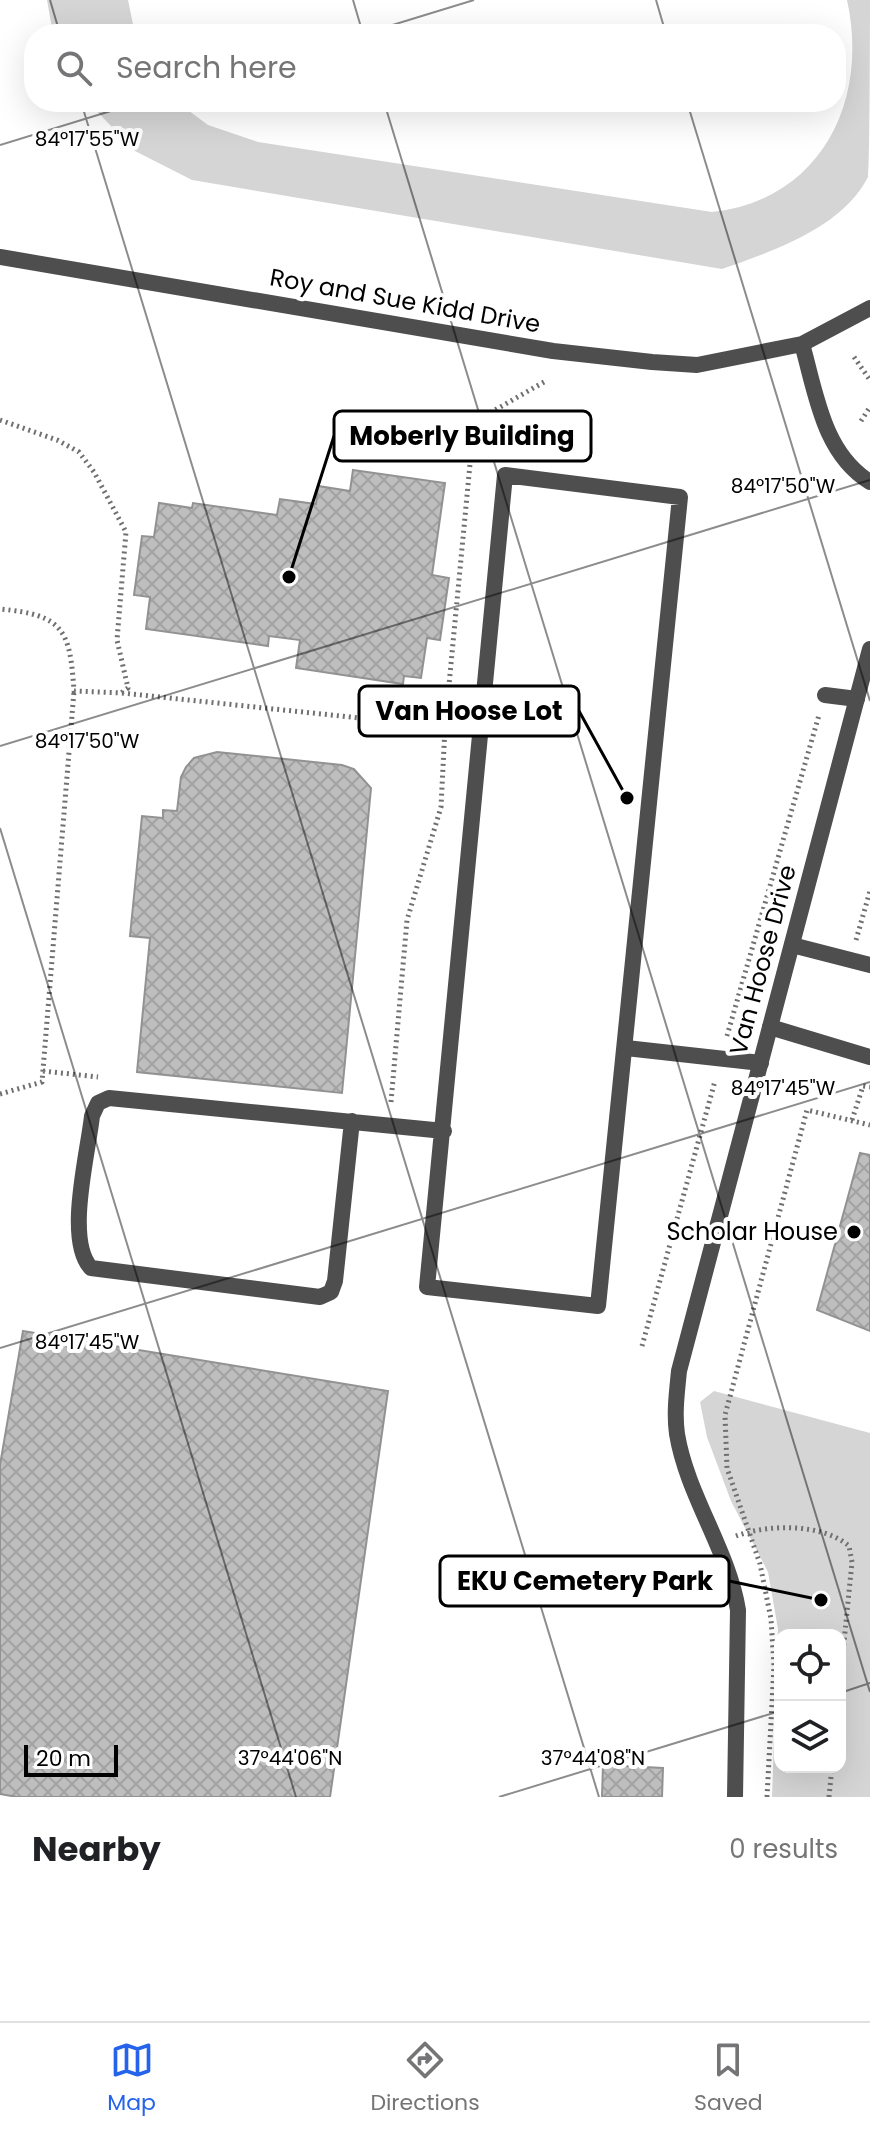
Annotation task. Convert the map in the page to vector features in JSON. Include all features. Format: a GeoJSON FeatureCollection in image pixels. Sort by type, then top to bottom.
{"type":"FeatureCollection","features":[{"type":"Feature","properties":{"kind":"street","name":"Roy and Sue Kidd Drive"},"geometry":{"type":"LineString","coordinates":[[0,257],[553,351],[697,365],[802,344],[870,308]]}},
{"type":"Feature","properties":{"kind":"street"},"geometry":{"type":"LineString","coordinates":[[802,344],[830,440],[852,471],[870,482]]}},
{"type":"Feature","properties":{"kind":"street"},"geometry":{"type":"LineString","coordinates":[[505,475],[680,497],[626,1048],[598,1306],[427,1287],[505,475]]}},
{"type":"Feature","properties":{"kind":"street","name":"Van Hoose Drive"},"geometry":{"type":"LineString","coordinates":[[735,1797],[738,1610],[734,1584],[715,1543],[678,1437],[677,1385],[870,649]]}},
{"type":"Feature","properties":{"kind":"street"},"geometry":{"type":"LineString","coordinates":[[825,695],[857,699]]}},
{"type":"Feature","properties":{"kind":"street"},"geometry":{"type":"LineString","coordinates":[[792,945],[870,965]]}},
{"type":"Feature","properties":{"kind":"street"},"geometry":{"type":"LineString","coordinates":[[770,1027],[870,1057]]}},
{"type":"Feature","properties":{"kind":"street"},"geometry":{"type":"LineString","coordinates":[[626,1048],[761,1063]]}},
{"type":"Feature","properties":{"kind":"street"},"geometry":{"type":"LineString","coordinates":[[352,1121],[335,1281],[331,1292],[320,1297],[91,1268],[83,1259],[78,1235],[92,1116],[98,1103],[109,1098],[352,1121],[444,1131]]}},
{"type":"Feature","properties":{"kind":"path"},"geometry":{"type":"LineString","coordinates":[[854,357],[870,380]]}},
{"type":"Feature","properties":{"kind":"path"},"geometry":{"type":"LineString","coordinates":[[379,457],[474,422],[544,382]]}},
{"type":"Feature","properties":{"kind":"path"},"geometry":{"type":"LineString","coordinates":[[861,421],[870,407]]}},
{"type":"Feature","properties":{"kind":"path"},"geometry":{"type":"LineString","coordinates":[[0,420],[57,440],[79,452],[94,472],[126,532],[117,640],[128,688],[121,693]]}},
{"type":"Feature","properties":{"kind":"path"},"geometry":{"type":"LineString","coordinates":[[375,1104],[391,1106],[407,920],[441,807],[445,727],[474,422]]}},
{"type":"Feature","properties":{"kind":"path"},"geometry":{"type":"LineString","coordinates":[[0,609],[33,612],[52,620],[66,634],[71,648],[74,691],[42,1082],[0,1094]]}},
{"type":"Feature","properties":{"kind":"path"},"geometry":{"type":"LineString","coordinates":[[74,691],[121,693],[445,727]]}},
{"type":"Feature","properties":{"kind":"path"},"geometry":{"type":"LineString","coordinates":[[642,1346],[825,695]]}},
{"type":"Feature","properties":{"kind":"path"},"geometry":{"type":"LineString","coordinates":[[856,941],[870,891]]}},
{"type":"Feature","properties":{"kind":"path"},"geometry":{"type":"LineString","coordinates":[[43,1071],[106,1078]]}},
{"type":"Feature","properties":{"kind":"path"},"geometry":{"type":"LineString","coordinates":[[852,1120],[863,1086],[870,1087]]}},
{"type":"Feature","properties":{"kind":"path"},"geometry":{"type":"LineString","coordinates":[[738,1369],[807,1110],[870,1125]]}},
{"type":"Feature","properties":{"kind":"path"},"geometry":{"type":"LineString","coordinates":[[715,1543],[757,1529],[835,1534],[849,1546],[852,1562],[845,1629]]}},
{"type":"Feature","properties":{"kind":"path"},"geometry":{"type":"LineString","coordinates":[[829,1797],[831,1773]]}},
{"type":"Feature","properties":{"kind":"shaded area"},"geometry":{"type":"Polygon","coordinates":[[[47,0],[128,0],[133,24],[51,24],[47,0]]]}},
{"type":"Feature","properties":{"kind":"shaded area"},"geometry":{"type":"Polygon","coordinates":[[[847,0],[870,0],[868,177],[856,195],[824,224],[784,245],[722,269],[192,180],[135,151],[98,112],[190,112],[208,125],[258,142],[712,212],[749,204],[781,189],[807,168],[828,141],[841,112],[846,112],[852,39],[847,0]]]}},
{"type":"Feature","properties":{"kind":"shaded area"},"geometry":{"type":"Polygon","coordinates":[[[714,1391],[870,1433],[870,1797],[772,1797],[774,1741],[774,1773],[846,1773],[846,1629],[778,1629],[768,1572],[731,1501],[707,1437],[700,1402],[714,1391]]]}},
{"type":"Feature","properties":{"kind":"building"},"geometry":{"type":"Polygon","coordinates":[[[353,470],[445,483],[432,575],[449,578],[440,640],[427,638],[421,678],[404,676],[403,684],[296,668],[300,640],[269,636],[268,646],[146,629],[150,597],[134,595],[142,536],[154,537],[159,503],[192,508],[193,503],[277,515],[280,499],[316,504],[318,486],[350,491],[353,470]]]}},
{"type":"Feature","properties":{"kind":"building"},"geometry":{"type":"Polygon","coordinates":[[[217,752],[342,765],[354,769],[371,788],[342,1093],[137,1072],[150,938],[130,936],[142,816],[163,818],[163,810],[177,811],[181,777],[186,767],[194,758],[217,752]]]}},
{"type":"Feature","properties":{"kind":"building","name":"Scholar House"},"geometry":{"type":"Polygon","coordinates":[[[860,1153],[870,1155],[870,1331],[817,1310],[860,1153]]]}},
{"type":"Feature","properties":{"kind":"building"},"geometry":{"type":"Polygon","coordinates":[[[23,1331],[388,1391],[330,1797],[17,1797],[0,1794],[0,1465],[23,1331]]]}},
{"type":"Feature","properties":{"kind":"building"},"geometry":{"type":"Polygon","coordinates":[[[603,1765],[663,1768],[662,1797],[602,1797],[603,1765]]]}},
{"type":"Feature","properties":{"kind":"place","name":"Moberly Building"},"geometry":{"type":"Point","coordinates":[289,577]}},
{"type":"Feature","properties":{"kind":"place","name":"Van Hoose Lot"},"geometry":{"type":"Point","coordinates":[627,798]}},
{"type":"Feature","properties":{"kind":"place","name":"Scholar House"},"geometry":{"type":"Point","coordinates":[854,1232]}},
{"type":"Feature","properties":{"kind":"place","name":"EKU Cemetery Park"},"geometry":{"type":"Point","coordinates":[821,1600]}}]}
